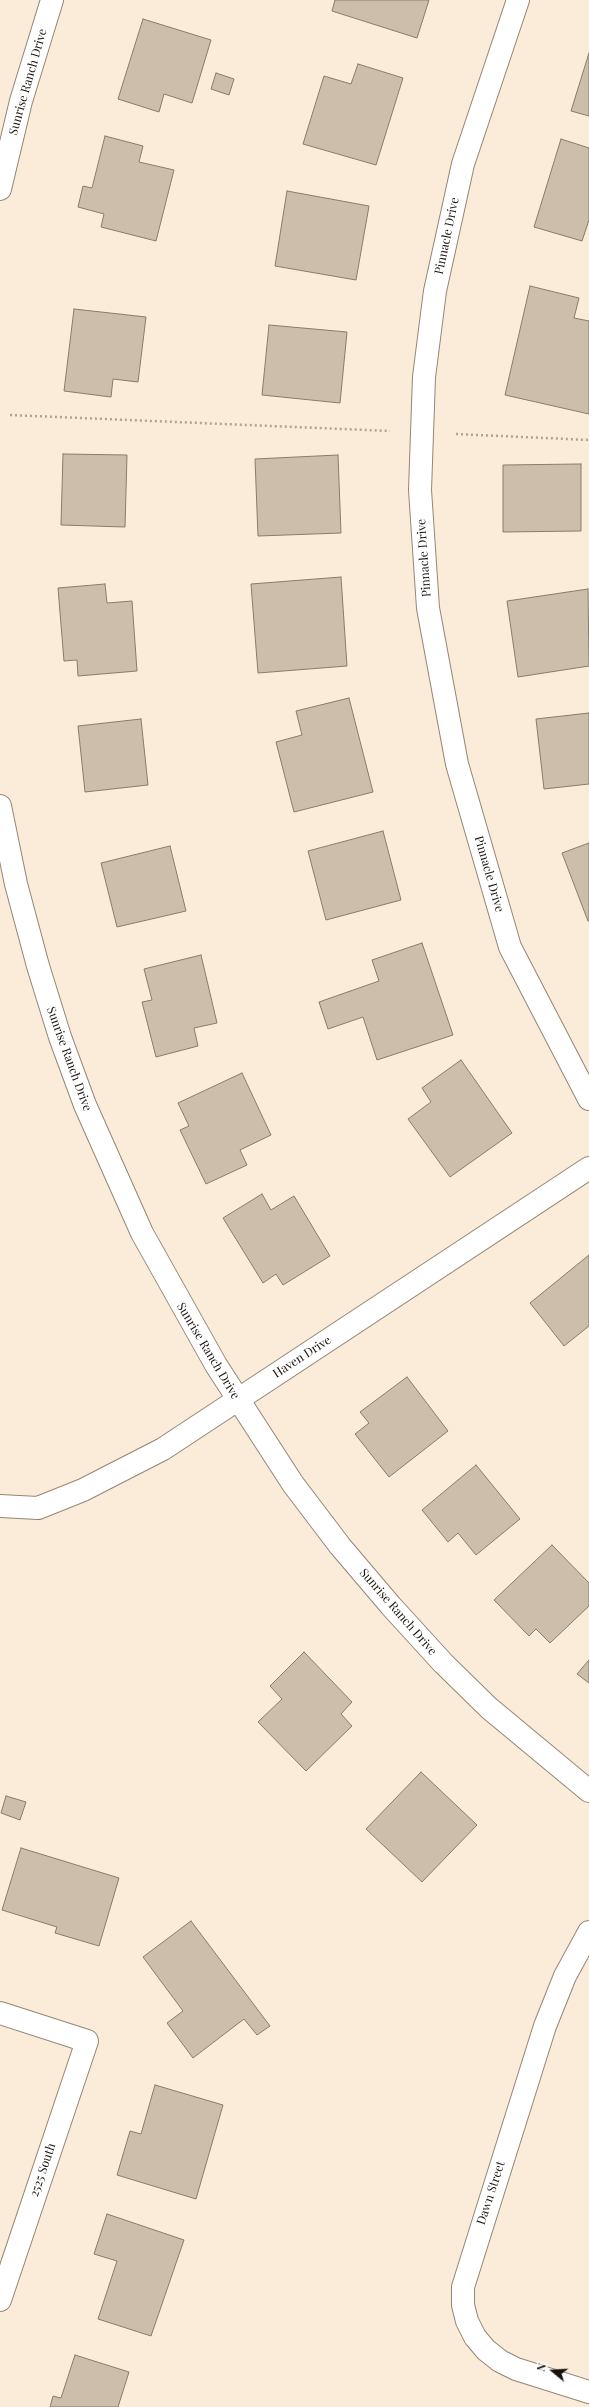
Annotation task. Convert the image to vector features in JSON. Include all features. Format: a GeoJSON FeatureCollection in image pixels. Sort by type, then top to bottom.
{"type":"FeatureCollection","features":[{"type":"Feature","properties":{"kind":"street","name":"Sunrise Ranch Drive"},"geometry":{"type":"LineString","coordinates":[[0,189],[21,101],[52,0]]}},
{"type":"Feature","properties":{"kind":"street","name":"Pinnacle Drive"},"geometry":{"type":"LineString","coordinates":[[518,0],[463,164],[435,291],[424,376],[420,482],[422,521],[428,608],[457,764],[463,787],[510,947],[589,1099]]}},
{"type":"Feature","properties":{"kind":"street","name":"Sunrise Ranch Drive"},"geometry":{"type":"LineString","coordinates":[[0,806],[5,861],[60,1036],[88,1112],[142,1233],[174,1293],[237,1399],[298,1490],[340,1546],[396,1611],[443,1663],[489,1708],[589,1791]]}},
{"type":"Feature","properties":{"kind":"street","name":"Haven Drive"},"geometry":{"type":"LineString","coordinates":[[0,1506],[38,1508],[83,1490],[163,1449],[589,1168]]}},
{"type":"Feature","properties":{"kind":"street","name":"Dawn Street"},"geometry":{"type":"LineString","coordinates":[[589,1932],[565,1976],[545,2026],[466,2270],[463,2287],[463,2305],[467,2321],[475,2337],[486,2350],[500,2361],[516,2369],[589,2392]]}},
{"type":"Feature","properties":{"kind":"street","name":"2525 South"},"geometry":{"type":"LineString","coordinates":[[0,2013],[87,2041],[0,2300]]}},
{"type":"Feature","properties":{"kind":"path"},"geometry":{"type":"LineString","coordinates":[[10,415],[390,432]]}},
{"type":"Feature","properties":{"kind":"path"},"geometry":{"type":"LineString","coordinates":[[456,434],[589,440]]}},
{"type":"Feature","properties":{"kind":"building"},"geometry":{"type":"Polygon","coordinates":[[[335,0],[429,0],[417,38],[332,11],[335,0]]]}},
{"type":"Feature","properties":{"kind":"building"},"geometry":{"type":"Polygon","coordinates":[[[143,19],[211,40],[192,103],[164,94],[159,112],[118,99],[143,19]]]}},
{"type":"Feature","properties":{"kind":"building"},"geometry":{"type":"Polygon","coordinates":[[[589,53],[589,116],[571,111],[589,53]]]}},
{"type":"Feature","properties":{"kind":"building"},"geometry":{"type":"Polygon","coordinates":[[[358,64],[403,78],[376,165],[303,144],[324,76],[351,84],[358,64]]]}},
{"type":"Feature","properties":{"kind":"building"},"geometry":{"type":"Polygon","coordinates":[[[216,73],[234,79],[229,95],[211,89],[216,73]]]}},
{"type":"Feature","properties":{"kind":"building"},"geometry":{"type":"Polygon","coordinates":[[[105,136],[143,146],[139,162],[174,170],[156,241],[101,227],[104,214],[78,207],[83,186],[92,188],[105,136]]]}},
{"type":"Feature","properties":{"kind":"building"},"geometry":{"type":"Polygon","coordinates":[[[561,139],[589,148],[589,220],[582,241],[534,227],[561,139]]]}},
{"type":"Feature","properties":{"kind":"building"},"geometry":{"type":"Polygon","coordinates":[[[287,191],[369,206],[356,280],[275,266],[287,191]]]}},
{"type":"Feature","properties":{"kind":"building"},"geometry":{"type":"Polygon","coordinates":[[[530,286],[579,298],[574,318],[589,321],[589,414],[505,395],[530,286]]]}},
{"type":"Feature","properties":{"kind":"building"},"geometry":{"type":"Polygon","coordinates":[[[74,309],[146,317],[138,382],[113,379],[111,397],[64,391],[74,309]]]}},
{"type":"Feature","properties":{"kind":"building"},"geometry":{"type":"Polygon","coordinates":[[[269,325],[347,332],[340,403],[262,395],[269,325]]]}},
{"type":"Feature","properties":{"kind":"building"},"geometry":{"type":"Polygon","coordinates":[[[63,454],[127,455],[125,527],[61,525],[63,454]]]}},
{"type":"Feature","properties":{"kind":"building"},"geometry":{"type":"Polygon","coordinates":[[[338,455],[341,533],[258,536],[255,459],[338,455]]]}},
{"type":"Feature","properties":{"kind":"building"},"geometry":{"type":"Polygon","coordinates":[[[581,464],[581,531],[503,532],[503,465],[581,464]]]}},
{"type":"Feature","properties":{"kind":"building"},"geometry":{"type":"Polygon","coordinates":[[[341,577],[347,666],[258,673],[251,584],[341,577]]]}},
{"type":"Feature","properties":{"kind":"building"},"geometry":{"type":"Polygon","coordinates":[[[105,584],[107,603],[132,601],[137,671],[78,676],[77,660],[64,661],[58,588],[105,584]]]}},
{"type":"Feature","properties":{"kind":"building"},"geometry":{"type":"Polygon","coordinates":[[[588,589],[589,666],[518,677],[507,601],[588,589]]]}},
{"type":"Feature","properties":{"kind":"building"},"geometry":{"type":"Polygon","coordinates":[[[349,698],[373,792],[294,812],[276,742],[302,735],[296,711],[349,698]]]}},
{"type":"Feature","properties":{"kind":"building"},"geometry":{"type":"Polygon","coordinates":[[[589,713],[589,784],[544,789],[536,719],[589,713]]]}},
{"type":"Feature","properties":{"kind":"building"},"geometry":{"type":"Polygon","coordinates":[[[141,719],[148,785],[85,792],[78,726],[141,719]]]}},
{"type":"Feature","properties":{"kind":"building"},"geometry":{"type":"Polygon","coordinates":[[[383,831],[401,900],[326,920],[308,851],[383,831]]]}},
{"type":"Feature","properties":{"kind":"building"},"geometry":{"type":"Polygon","coordinates":[[[589,843],[589,921],[588,921],[562,853],[589,843]]]}},
{"type":"Feature","properties":{"kind":"building"},"geometry":{"type":"Polygon","coordinates":[[[170,846],[186,911],[117,927],[101,863],[170,846]]]}},
{"type":"Feature","properties":{"kind":"building"},"geometry":{"type":"Polygon","coordinates":[[[422,943],[453,1035],[377,1060],[363,1017],[328,1029],[319,1002],[379,981],[372,960],[422,943]]]}},
{"type":"Feature","properties":{"kind":"building"},"geometry":{"type":"Polygon","coordinates":[[[201,955],[217,1023],[194,1028],[198,1046],[156,1057],[142,1002],[152,1000],[144,969],[201,955]]]}},
{"type":"Feature","properties":{"kind":"building"},"geometry":{"type":"Polygon","coordinates":[[[461,1060],[512,1133],[450,1177],[408,1119],[431,1102],[422,1088],[461,1060]]]}},
{"type":"Feature","properties":{"kind":"building"},"geometry":{"type":"Polygon","coordinates":[[[242,1073],[271,1135],[240,1150],[247,1165],[206,1184],[180,1130],[189,1126],[178,1103],[242,1073]]]}},
{"type":"Feature","properties":{"kind":"building"},"geometry":{"type":"Polygon","coordinates":[[[262,1194],[271,1210],[294,1196],[330,1256],[283,1285],[276,1274],[263,1283],[223,1218],[262,1194]]]}},
{"type":"Feature","properties":{"kind":"building"},"geometry":{"type":"Polygon","coordinates":[[[589,1255],[589,1326],[564,1346],[530,1303],[589,1255]]]}},
{"type":"Feature","properties":{"kind":"building"},"geometry":{"type":"Polygon","coordinates":[[[407,1377],[448,1431],[389,1477],[355,1434],[369,1423],[360,1412],[407,1377]]]}},
{"type":"Feature","properties":{"kind":"building"},"geometry":{"type":"Polygon","coordinates":[[[476,1465],[520,1519],[476,1555],[458,1533],[448,1542],[422,1510],[476,1465]]]}},
{"type":"Feature","properties":{"kind":"building"},"geometry":{"type":"Polygon","coordinates":[[[552,1545],[589,1583],[589,1606],[550,1643],[536,1629],[529,1636],[494,1600],[552,1545]]]}},
{"type":"Feature","properties":{"kind":"building"},"geometry":{"type":"Polygon","coordinates":[[[304,1652],[352,1702],[341,1714],[352,1726],[306,1771],[258,1722],[282,1699],[270,1686],[304,1652]]]}},
{"type":"Feature","properties":{"kind":"building"},"geometry":{"type":"Polygon","coordinates":[[[589,1660],[589,1683],[577,1674],[589,1660]]]}},
{"type":"Feature","properties":{"kind":"building"},"geometry":{"type":"Polygon","coordinates":[[[421,1772],[477,1825],[422,1882],[366,1829],[421,1772]]]}},
{"type":"Feature","properties":{"kind":"building"},"geometry":{"type":"Polygon","coordinates":[[[6,1796],[26,1802],[20,1820],[1,1813],[6,1796]]]}},
{"type":"Feature","properties":{"kind":"building"},"geometry":{"type":"Polygon","coordinates":[[[21,1848],[119,1878],[99,1946],[55,1933],[57,1927],[2,1910],[21,1848]]]}},
{"type":"Feature","properties":{"kind":"building"},"geometry":{"type":"Polygon","coordinates":[[[191,1921],[270,2026],[257,2035],[244,2019],[193,2058],[167,2023],[183,2011],[143,1957],[191,1921]]]}},
{"type":"Feature","properties":{"kind":"building"},"geometry":{"type":"Polygon","coordinates":[[[155,2085],[223,2105],[196,2199],[117,2175],[130,2131],[141,2134],[155,2085]]]}},
{"type":"Feature","properties":{"kind":"building"},"geometry":{"type":"Polygon","coordinates":[[[107,2214],[184,2240],[151,2336],[98,2319],[117,2261],[94,2254],[107,2214]]]}},
{"type":"Feature","properties":{"kind":"building"},"geometry":{"type":"Polygon","coordinates":[[[75,2355],[129,2372],[118,2407],[50,2407],[53,2396],[61,2398],[75,2355]]]}}]}
